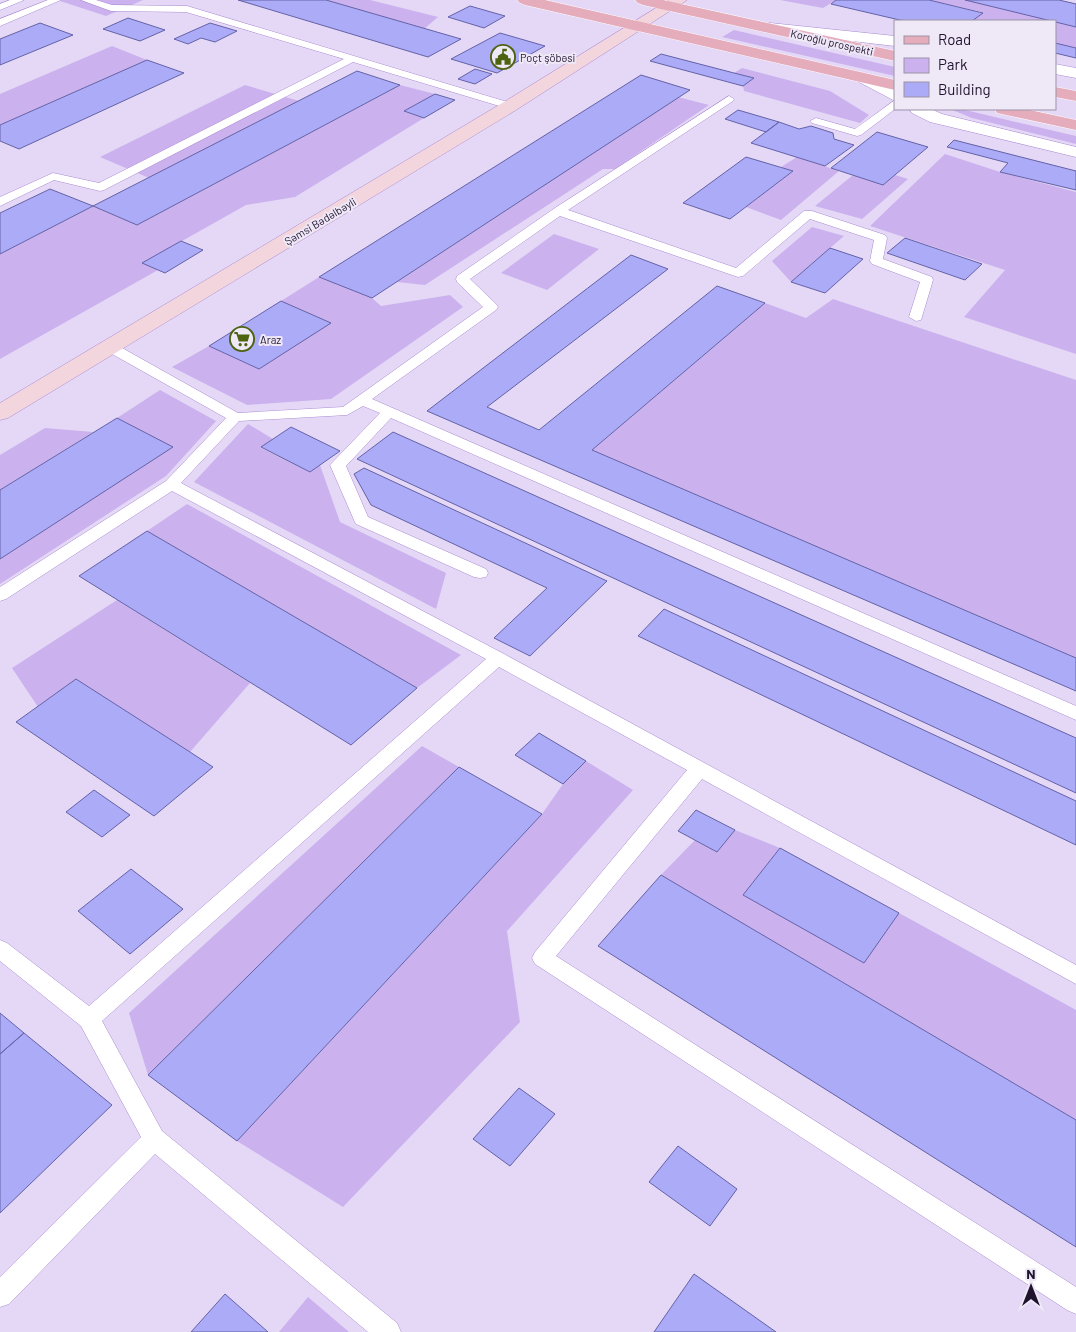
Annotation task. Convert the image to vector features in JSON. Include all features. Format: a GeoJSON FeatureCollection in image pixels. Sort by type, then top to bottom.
{"type":"FeatureCollection","features":[{"type":"Feature","properties":{"kind":"main road"},"geometry":{"type":"LineString","coordinates":[[524,0],[894,85]]}},
{"type":"Feature","properties":{"kind":"main road","name":"Koroğlu prospekti"},"geometry":{"type":"LineString","coordinates":[[643,0],[674,3],[770,28],[894,56]]}},
{"type":"Feature","properties":{"kind":"main road"},"geometry":{"type":"LineString","coordinates":[[1056,92],[1076,96]]}},
{"type":"Feature","properties":{"kind":"main road"},"geometry":{"type":"LineString","coordinates":[[1008,110],[1076,125]]}},
{"type":"Feature","properties":{"kind":"street","name":"Şəmsi Bədəlbəyli"},"geometry":{"type":"LineString","coordinates":[[0,413],[510,106],[674,3]]}},
{"type":"Feature","properties":{"kind":"street"},"geometry":{"type":"LineString","coordinates":[[770,28],[894,40]]}},
{"type":"Feature","properties":{"kind":"street"},"geometry":{"type":"LineString","coordinates":[[1056,69],[1076,73]]}},
{"type":"Feature","properties":{"kind":"street"},"geometry":{"type":"LineString","coordinates":[[863,78],[894,95]]}},
{"type":"Feature","properties":{"kind":"street"},"geometry":{"type":"LineString","coordinates":[[920,110],[936,118],[1076,152]]}},
{"type":"Feature","properties":{"kind":"lane"},"geometry":{"type":"LineString","coordinates":[[2,4],[19,0]]}},
{"type":"Feature","properties":{"kind":"lane"},"geometry":{"type":"LineString","coordinates":[[0,23],[56,0]]}},
{"type":"Feature","properties":{"kind":"lane"},"geometry":{"type":"LineString","coordinates":[[86,0],[111,8],[187,9],[510,106]]}},
{"type":"Feature","properties":{"kind":"lane"},"geometry":{"type":"LineString","coordinates":[[0,202],[53,176],[100,187],[352,59]]}},
{"type":"Feature","properties":{"kind":"lane"},"geometry":{"type":"LineString","coordinates":[[110,347],[235,418],[347,412],[491,307],[462,279],[559,211],[729,99]]}},
{"type":"Feature","properties":{"kind":"lane"},"geometry":{"type":"LineString","coordinates":[[816,121],[857,133],[894,103]]}},
{"type":"Feature","properties":{"kind":"lane"},"geometry":{"type":"LineString","coordinates":[[559,211],[738,273],[808,214],[881,238],[876,260],[927,280],[916,317]]}},
{"type":"Feature","properties":{"kind":"lane"},"geometry":{"type":"LineString","coordinates":[[362,400],[1076,713]]}},
{"type":"Feature","properties":{"kind":"lane"},"geometry":{"type":"LineString","coordinates":[[389,412],[338,465],[362,520],[480,574]]}},
{"type":"Feature","properties":{"kind":"lane"},"geometry":{"type":"LineString","coordinates":[[0,595],[172,484],[235,418]]}},
{"type":"Feature","properties":{"kind":"lane"},"geometry":{"type":"LineString","coordinates":[[172,484],[498,658],[699,770],[1076,975]]}},
{"type":"Feature","properties":{"kind":"lane"},"geometry":{"type":"LineString","coordinates":[[89,1019],[498,658]]}},
{"type":"Feature","properties":{"kind":"lane"},"geometry":{"type":"LineString","coordinates":[[699,770],[542,958],[1076,1301]]}},
{"type":"Feature","properties":{"kind":"lane"},"geometry":{"type":"LineString","coordinates":[[0,949],[89,1019],[154,1139],[388,1332]]}},
{"type":"Feature","properties":{"kind":"lane"},"geometry":{"type":"LineString","coordinates":[[0,1295],[154,1139]]}},
{"type":"Feature","properties":{"kind":"green space"},"geometry":{"type":"Polygon","coordinates":[[[57,0],[143,0],[106,16],[57,0]]]}},
{"type":"Feature","properties":{"kind":"green space"},"geometry":{"type":"Polygon","coordinates":[[[326,0],[370,0],[438,17],[424,29],[326,0]]]}},
{"type":"Feature","properties":{"kind":"green space"},"geometry":{"type":"Polygon","coordinates":[[[780,0],[836,0],[823,8],[780,0]]]}},
{"type":"Feature","properties":{"kind":"green space"},"geometry":{"type":"Polygon","coordinates":[[[929,0],[965,0],[1049,20],[973,20],[982,12],[929,0]]]}},
{"type":"Feature","properties":{"kind":"green space"},"geometry":{"type":"Polygon","coordinates":[[[1056,22],[1076,27],[1076,48],[1056,43],[1056,22]]]}},
{"type":"Feature","properties":{"kind":"green space"},"geometry":{"type":"Polygon","coordinates":[[[734,30],[894,67],[894,76],[722,37],[734,30]]]}},
{"type":"Feature","properties":{"kind":"green space"},"geometry":{"type":"Polygon","coordinates":[[[112,46],[147,60],[0,125],[0,94],[112,46]]]}},
{"type":"Feature","properties":{"kind":"green space"},"geometry":{"type":"Polygon","coordinates":[[[742,68],[830,91],[869,115],[860,123],[744,91],[743,86],[753,78],[734,73],[742,68]]]}},
{"type":"Feature","properties":{"kind":"green space"},"geometry":{"type":"Polygon","coordinates":[[[245,85],[299,101],[149,178],[100,157],[245,85]]]}},
{"type":"Feature","properties":{"kind":"green space"},"geometry":{"type":"Polygon","coordinates":[[[400,85],[435,94],[404,111],[424,118],[295,197],[246,205],[143,263],[158,270],[0,359],[0,254],[93,206],[137,225],[400,85]]]}},
{"type":"Feature","properties":{"kind":"green space"},"geometry":{"type":"Polygon","coordinates":[[[678,97],[709,105],[615,169],[603,169],[425,285],[397,282],[678,97]]]}},
{"type":"Feature","properties":{"kind":"green space"},"geometry":{"type":"Polygon","coordinates":[[[952,110],[965,110],[1076,136],[1076,144],[972,118],[952,110]]]}},
{"type":"Feature","properties":{"kind":"green space"},"geometry":{"type":"Polygon","coordinates":[[[945,154],[1000,172],[1076,192],[1076,354],[964,317],[1005,270],[870,226],[945,154]]]}},
{"type":"Feature","properties":{"kind":"green space"},"geometry":{"type":"Polygon","coordinates":[[[797,157],[839,171],[781,220],[746,207],[792,172],[781,167],[797,157]]]}},
{"type":"Feature","properties":{"kind":"green space"},"geometry":{"type":"Polygon","coordinates":[[[853,175],[883,185],[895,175],[908,179],[862,219],[815,206],[853,175]]]}},
{"type":"Feature","properties":{"kind":"green space"},"geometry":{"type":"Polygon","coordinates":[[[812,227],[844,236],[791,282],[772,261],[812,227]]]}},
{"type":"Feature","properties":{"kind":"green space"},"geometry":{"type":"Polygon","coordinates":[[[554,234],[599,249],[547,290],[501,273],[554,234]]]}},
{"type":"Feature","properties":{"kind":"green space"},"geometry":{"type":"Polygon","coordinates":[[[319,277],[372,298],[381,306],[450,295],[463,307],[331,399],[247,405],[172,367],[209,346],[259,369],[330,323],[281,301],[319,277]]]}},
{"type":"Feature","properties":{"kind":"green space"},"geometry":{"type":"Polygon","coordinates":[[[833,299],[1076,380],[1076,658],[592,450],[765,303],[806,318],[833,299]]]}},
{"type":"Feature","properties":{"kind":"green space"},"geometry":{"type":"Polygon","coordinates":[[[160,390],[216,421],[166,476],[0,584],[0,559],[172,447],[117,418],[160,390]]]}},
{"type":"Feature","properties":{"kind":"green space"},"geometry":{"type":"Polygon","coordinates":[[[248,424],[273,439],[261,448],[310,472],[320,465],[340,522],[446,573],[436,609],[194,482],[248,424]]]}},
{"type":"Feature","properties":{"kind":"green space"},"geometry":{"type":"Polygon","coordinates":[[[45,428],[93,432],[0,490],[0,455],[45,428]]]}},
{"type":"Feature","properties":{"kind":"green space"},"geometry":{"type":"Polygon","coordinates":[[[187,504],[461,655],[417,688],[147,531],[187,504]]]}},
{"type":"Feature","properties":{"kind":"green space"},"geometry":{"type":"Polygon","coordinates":[[[117,600],[250,683],[190,752],[76,679],[38,707],[12,668],[117,600]]]}},
{"type":"Feature","properties":{"kind":"green space"},"geometry":{"type":"Polygon","coordinates":[[[422,746],[459,767],[148,1075],[129,1013],[422,746]]]}},
{"type":"Feature","properties":{"kind":"green space"},"geometry":{"type":"Polygon","coordinates":[[[586,761],[633,790],[507,931],[520,1022],[343,1207],[237,1141],[542,814],[563,784],[586,761]]]}},
{"type":"Feature","properties":{"kind":"green space"},"geometry":{"type":"Polygon","coordinates":[[[735,830],[780,848],[743,895],[864,963],[899,913],[1076,1010],[1076,1120],[661,875],[695,840],[717,852],[735,830]]]}},
{"type":"Feature","properties":{"kind":"green space"},"geometry":{"type":"Polygon","coordinates":[[[308,1297],[349,1332],[279,1332],[308,1297]]]}},
{"type":"Feature","properties":{"kind":"building"},"geometry":{"type":"Polygon","coordinates":[[[238,0],[326,0],[461,39],[428,57],[238,0]]]}},
{"type":"Feature","properties":{"kind":"building"},"geometry":{"type":"Polygon","coordinates":[[[836,0],[929,0],[983,13],[973,20],[900,20],[831,4],[836,0]]]}},
{"type":"Feature","properties":{"kind":"building"},"geometry":{"type":"Polygon","coordinates":[[[965,0],[1059,0],[1076,4],[1076,27],[1056,22],[1056,20],[1047,20],[965,0]]]}},
{"type":"Feature","properties":{"kind":"building"},"geometry":{"type":"Polygon","coordinates":[[[470,6],[505,16],[484,28],[448,17],[470,6]]]}},
{"type":"Feature","properties":{"kind":"building"},"geometry":{"type":"Polygon","coordinates":[[[128,18],[165,30],[140,41],[103,29],[128,18]]]}},
{"type":"Feature","properties":{"kind":"building"},"geometry":{"type":"Polygon","coordinates":[[[40,23],[73,35],[0,65],[0,39],[40,23]]]}},
{"type":"Feature","properties":{"kind":"building"},"geometry":{"type":"Polygon","coordinates":[[[210,23],[237,31],[215,42],[201,38],[188,44],[174,39],[210,23]]]}},
{"type":"Feature","properties":{"kind":"building"},"geometry":{"type":"Polygon","coordinates":[[[500,33],[545,46],[497,73],[451,59],[500,33]]]}},
{"type":"Feature","properties":{"kind":"building"},"geometry":{"type":"Polygon","coordinates":[[[1056,43],[1076,48],[1076,58],[1056,53],[1056,43]]]}},
{"type":"Feature","properties":{"kind":"building"},"geometry":{"type":"Polygon","coordinates":[[[661,54],[754,78],[743,86],[650,61],[661,54]]]}},
{"type":"Feature","properties":{"kind":"building"},"geometry":{"type":"Polygon","coordinates":[[[147,60],[184,73],[19,149],[0,141],[0,125],[147,60]]]}},
{"type":"Feature","properties":{"kind":"building"},"geometry":{"type":"Polygon","coordinates":[[[475,69],[492,74],[475,84],[458,79],[475,69]]]}},
{"type":"Feature","properties":{"kind":"building"},"geometry":{"type":"Polygon","coordinates":[[[357,71],[400,85],[137,225],[93,206],[357,71]]]}},
{"type":"Feature","properties":{"kind":"building"},"geometry":{"type":"Polygon","coordinates":[[[641,75],[690,90],[372,298],[319,277],[641,75]]]}},
{"type":"Feature","properties":{"kind":"building"},"geometry":{"type":"Polygon","coordinates":[[[435,94],[455,100],[424,118],[404,111],[435,94]]]}},
{"type":"Feature","properties":{"kind":"building"},"geometry":{"type":"Polygon","coordinates":[[[738,110],[779,122],[766,132],[725,119],[738,110]]]}},
{"type":"Feature","properties":{"kind":"building"},"geometry":{"type":"Polygon","coordinates":[[[779,122],[799,129],[811,126],[833,133],[834,139],[854,145],[825,166],[751,143],[779,122]]]}},
{"type":"Feature","properties":{"kind":"building"},"geometry":{"type":"Polygon","coordinates":[[[877,132],[928,147],[883,185],[831,168],[877,132]]]}},
{"type":"Feature","properties":{"kind":"building"},"geometry":{"type":"Polygon","coordinates":[[[954,140],[1076,171],[1076,190],[1000,172],[1008,163],[947,147],[954,140]]]}},
{"type":"Feature","properties":{"kind":"building"},"geometry":{"type":"Polygon","coordinates":[[[746,157],[793,171],[730,219],[683,203],[746,157]]]}},
{"type":"Feature","properties":{"kind":"building"},"geometry":{"type":"Polygon","coordinates":[[[50,189],[93,206],[0,254],[0,213],[50,189]]]}},
{"type":"Feature","properties":{"kind":"building"},"geometry":{"type":"Polygon","coordinates":[[[905,238],[982,264],[965,280],[887,253],[905,238]]]}},
{"type":"Feature","properties":{"kind":"building"},"geometry":{"type":"Polygon","coordinates":[[[181,241],[203,250],[165,273],[142,263],[181,241]]]}},
{"type":"Feature","properties":{"kind":"building"},"geometry":{"type":"Polygon","coordinates":[[[830,248],[863,259],[825,293],[791,282],[830,248]]]}},
{"type":"Feature","properties":{"kind":"building"},"geometry":{"type":"Polygon","coordinates":[[[631,255],[668,269],[487,407],[539,430],[717,286],[765,303],[592,450],[1076,658],[1076,691],[427,411],[631,255]]]}},
{"type":"Feature","properties":{"kind":"building"},"geometry":{"type":"Polygon","coordinates":[[[281,301],[331,323],[259,369],[209,346],[281,301]]]}},
{"type":"Feature","properties":{"kind":"building"},"geometry":{"type":"Polygon","coordinates":[[[117,418],[173,447],[0,559],[0,490],[117,418]]]}},
{"type":"Feature","properties":{"kind":"building"},"geometry":{"type":"Polygon","coordinates":[[[291,427],[340,451],[310,472],[261,447],[291,427]]]}},
{"type":"Feature","properties":{"kind":"building"},"geometry":{"type":"Polygon","coordinates":[[[393,432],[1076,738],[1076,793],[357,459],[393,432]]]}},
{"type":"Feature","properties":{"kind":"building"},"geometry":{"type":"Polygon","coordinates":[[[364,468],[607,581],[530,656],[494,638],[547,588],[371,505],[354,474],[364,468]]]}},
{"type":"Feature","properties":{"kind":"building"},"geometry":{"type":"Polygon","coordinates":[[[147,531],[417,688],[351,745],[79,576],[147,531]]]}},
{"type":"Feature","properties":{"kind":"building"},"geometry":{"type":"Polygon","coordinates":[[[664,609],[1076,801],[1076,845],[638,636],[664,609]]]}},
{"type":"Feature","properties":{"kind":"building"},"geometry":{"type":"Polygon","coordinates":[[[76,679],[213,767],[154,816],[16,722],[76,679]]]}},
{"type":"Feature","properties":{"kind":"building"},"geometry":{"type":"Polygon","coordinates":[[[539,733],[586,761],[563,784],[515,755],[539,733]]]}},
{"type":"Feature","properties":{"kind":"building"},"geometry":{"type":"Polygon","coordinates":[[[459,767],[542,814],[237,1141],[148,1075],[459,767]]]}},
{"type":"Feature","properties":{"kind":"building"},"geometry":{"type":"Polygon","coordinates":[[[94,790],[130,815],[102,837],[66,812],[94,790]]]}},
{"type":"Feature","properties":{"kind":"building"},"geometry":{"type":"Polygon","coordinates":[[[696,810],[735,830],[717,852],[678,831],[696,810]]]}},
{"type":"Feature","properties":{"kind":"building"},"geometry":{"type":"Polygon","coordinates":[[[780,848],[899,913],[864,963],[743,895],[780,848]]]}},
{"type":"Feature","properties":{"kind":"building"},"geometry":{"type":"Polygon","coordinates":[[[131,869],[183,909],[130,954],[78,911],[131,869]]]}},
{"type":"Feature","properties":{"kind":"building"},"geometry":{"type":"Polygon","coordinates":[[[661,875],[1076,1120],[1076,1247],[598,946],[661,875]]]}},
{"type":"Feature","properties":{"kind":"building"},"geometry":{"type":"Polygon","coordinates":[[[0,1013],[24,1033],[0,1054],[0,1013]]]}},
{"type":"Feature","properties":{"kind":"building"},"geometry":{"type":"Polygon","coordinates":[[[24,1033],[112,1105],[0,1213],[0,1054],[24,1033]]]}},
{"type":"Feature","properties":{"kind":"building"},"geometry":{"type":"Polygon","coordinates":[[[519,1088],[555,1114],[510,1166],[473,1139],[519,1088]]]}},
{"type":"Feature","properties":{"kind":"building"},"geometry":{"type":"Polygon","coordinates":[[[678,1146],[737,1189],[710,1226],[649,1182],[678,1146]]]}},
{"type":"Feature","properties":{"kind":"building"},"geometry":{"type":"Polygon","coordinates":[[[694,1274],[776,1332],[654,1332],[694,1274]]]}},
{"type":"Feature","properties":{"kind":"building"},"geometry":{"type":"Polygon","coordinates":[[[225,1294],[268,1332],[191,1332],[225,1294]]]}},
{"type":"Feature","properties":{"kind":"place","name":"Poçt şöbəsi"},"geometry":{"type":"Point","coordinates":[503,57]}},
{"type":"Feature","properties":{"kind":"place","name":"Araz"},"geometry":{"type":"Point","coordinates":[242,339]}}]}
